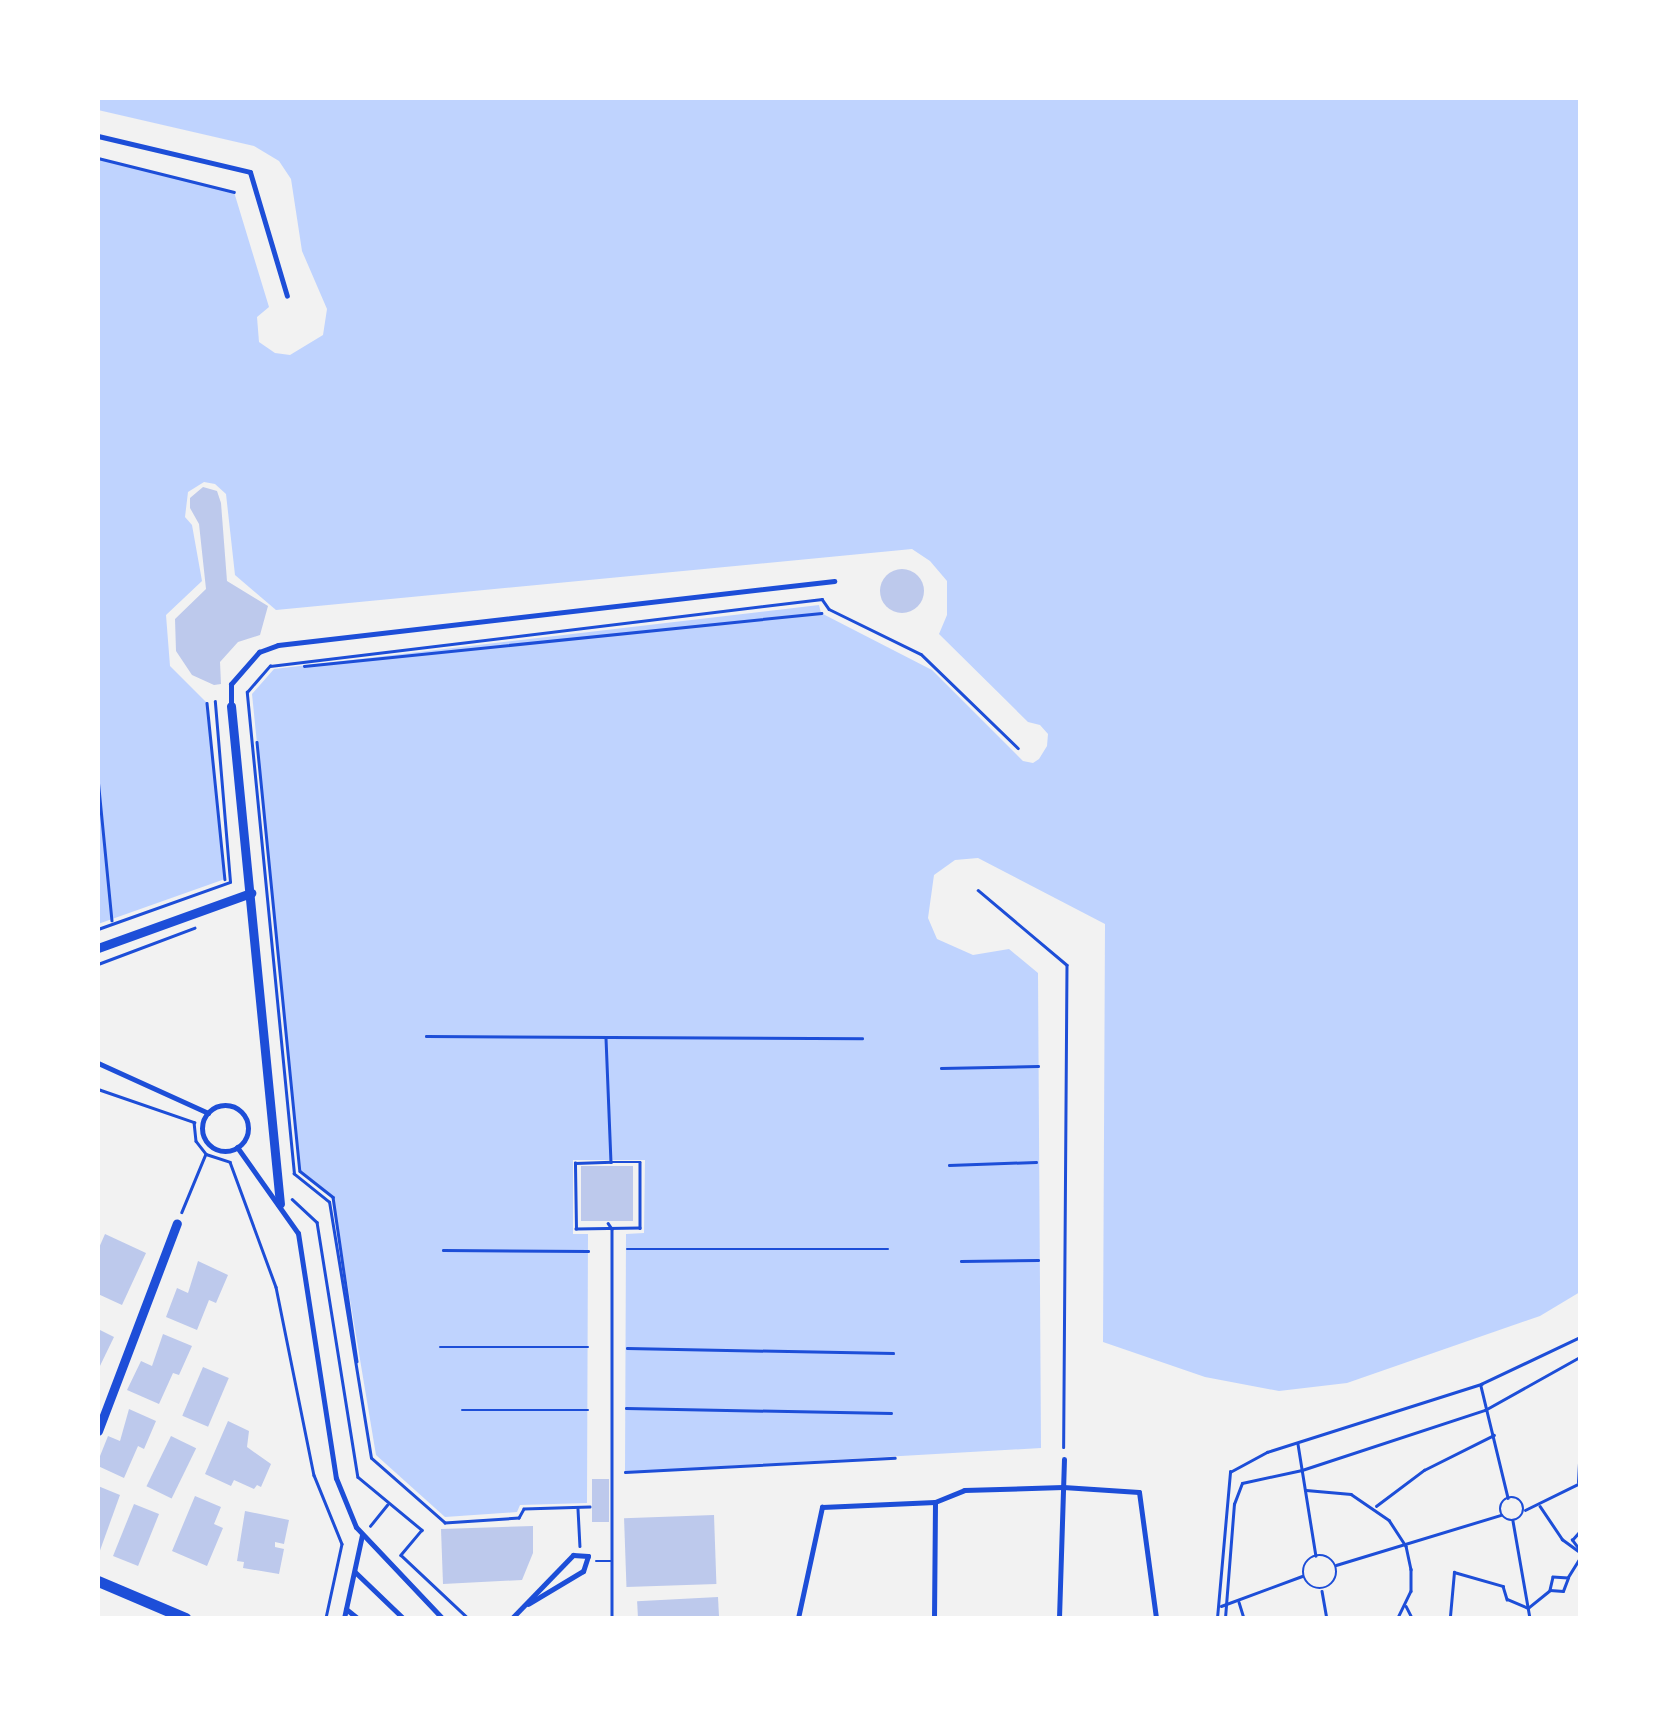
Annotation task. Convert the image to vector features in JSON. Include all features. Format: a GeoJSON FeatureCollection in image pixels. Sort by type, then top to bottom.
{"type":"FeatureCollection","features":[{"type":"Feature","properties":{"kind":"street"},"geometry":{"type":"LineString","coordinates":[[231,706],[280,1204]]}},
{"type":"Feature","properties":{"kind":"street"},"geometry":{"type":"LineString","coordinates":[[98,948],[250,893]]}},
{"type":"Feature","properties":{"kind":"street"},"geometry":{"type":"LineString","coordinates":[[98,1430],[177,1222]]}},
{"type":"Feature","properties":{"kind":"street"},"geometry":{"type":"LineString","coordinates":[[98,1581],[185,1618]]}},
{"type":"Feature","properties":{"kind":"lane"},"geometry":{"type":"LineString","coordinates":[[98,136],[250,172],[287,296]]}},
{"type":"Feature","properties":{"kind":"lane"},"geometry":{"type":"LineString","coordinates":[[231,706],[231,684],[259,652],[278,644],[834,581]]}},
{"type":"Feature","properties":{"kind":"lane"},"geometry":{"type":"LineString","coordinates":[[98,1063],[208,1113]]}},
{"type":"Feature","properties":{"kind":"lane"},"geometry":{"type":"LineString","coordinates":[[228,1105],[242,1112],[248,1133],[238,1147],[224,1151],[206,1140],[202,1126],[208,1113],[228,1105]]}},
{"type":"Feature","properties":{"kind":"lane"},"geometry":{"type":"LineString","coordinates":[[238,1147],[298,1233],[336,1478],[362,1535],[442,1618]]}},
{"type":"Feature","properties":{"kind":"lane"},"geometry":{"type":"LineString","coordinates":[[1059,1618],[1064,1459]]}},
{"type":"Feature","properties":{"kind":"lane"},"geometry":{"type":"LineString","coordinates":[[798,1618],[822,1507],[934,1502],[964,1490],[1063,1487],[1139,1492],[1156,1618]]}},
{"type":"Feature","properties":{"kind":"lane"},"geometry":{"type":"LineString","coordinates":[[934,1502],[934,1618]]}},
{"type":"Feature","properties":{"kind":"lane"},"geometry":{"type":"LineString","coordinates":[[344,1618],[362,1535]]}},
{"type":"Feature","properties":{"kind":"lane"},"geometry":{"type":"LineString","coordinates":[[512,1618],[580,1553],[590,1561],[582,1571],[528,1604]]}},
{"type":"Feature","properties":{"kind":"lane"},"geometry":{"type":"LineString","coordinates":[[355,1572],[404,1618]]}},
{"type":"Feature","properties":{"kind":"lane"},"geometry":{"type":"LineString","coordinates":[[346,1609],[357,1618]]}},
{"type":"Feature","properties":{"kind":"path"},"geometry":{"type":"LineString","coordinates":[[98,158],[234,192]]}},
{"type":"Feature","properties":{"kind":"path"},"geometry":{"type":"LineString","coordinates":[[590,1507],[524,1509],[519,1518],[445,1523],[371,1458],[329,1202],[294,1174],[247,692],[270,666],[822,599],[829,609],[921,654],[1018,748]]}},
{"type":"Feature","properties":{"kind":"path"},"geometry":{"type":"LineString","coordinates":[[304,666],[821,613]]}},
{"type":"Feature","properties":{"kind":"path"},"geometry":{"type":"LineString","coordinates":[[98,929],[230,882],[214,702]]}},
{"type":"Feature","properties":{"kind":"path"},"geometry":{"type":"LineString","coordinates":[[208,703],[226,879]]}},
{"type":"Feature","properties":{"kind":"path"},"geometry":{"type":"LineString","coordinates":[[257,742],[300,1171],[333,1198],[371,1458]]}},
{"type":"Feature","properties":{"kind":"path"},"geometry":{"type":"LineString","coordinates":[[98,778],[112,920]]}},
{"type":"Feature","properties":{"kind":"path"},"geometry":{"type":"LineString","coordinates":[[978,890],[1067,964],[1064,1459]]}},
{"type":"Feature","properties":{"kind":"path"},"geometry":{"type":"LineString","coordinates":[[426,1036],[862,1038]]}},
{"type":"Feature","properties":{"kind":"path"},"geometry":{"type":"LineString","coordinates":[[606,1036],[611,1162]]}},
{"type":"Feature","properties":{"kind":"path"},"geometry":{"type":"LineString","coordinates":[[940,1068],[1038,1066]]}},
{"type":"Feature","properties":{"kind":"path"},"geometry":{"type":"LineString","coordinates":[[98,1088],[194,1122],[196,1141],[206,1154],[230,1162],[276,1286],[314,1475],[342,1544],[326,1618]]}},
{"type":"Feature","properties":{"kind":"path"},"geometry":{"type":"LineString","coordinates":[[177,1222],[206,1154]]}},
{"type":"Feature","properties":{"kind":"path"},"geometry":{"type":"LineString","coordinates":[[576,1162],[611,1162],[640,1162],[640,1228],[576,1229],[576,1162]]}},
{"type":"Feature","properties":{"kind":"path"},"geometry":{"type":"LineString","coordinates":[[949,1165],[1036,1162]]}},
{"type":"Feature","properties":{"kind":"path"},"geometry":{"type":"LineString","coordinates":[[277,1184],[317,1222],[358,1476],[422,1530],[400,1555],[468,1618]]}},
{"type":"Feature","properties":{"kind":"path"},"geometry":{"type":"LineString","coordinates":[[608,1222],[612,1228],[612,1618]]}},
{"type":"Feature","properties":{"kind":"path"},"geometry":{"type":"LineString","coordinates":[[627,1249],[888,1249]]}},
{"type":"Feature","properties":{"kind":"path"},"geometry":{"type":"LineString","coordinates":[[443,1250],[588,1251]]}},
{"type":"Feature","properties":{"kind":"path"},"geometry":{"type":"LineString","coordinates":[[961,1261],[1038,1260]]}},
{"type":"Feature","properties":{"kind":"path"},"geometry":{"type":"LineString","coordinates":[[1218,1618],[1230,1472],[1267,1452],[1481,1384],[1580,1337]]}},
{"type":"Feature","properties":{"kind":"path"},"geometry":{"type":"LineString","coordinates":[[440,1347],[588,1347]]}},
{"type":"Feature","properties":{"kind":"path"},"geometry":{"type":"LineString","coordinates":[[627,1348],[893,1352]]}},
{"type":"Feature","properties":{"kind":"path"},"geometry":{"type":"LineString","coordinates":[[1225,1618],[1234,1504],[1242,1482],[1302,1470],[1485,1410],[1580,1356]]}},
{"type":"Feature","properties":{"kind":"path"},"geometry":{"type":"LineString","coordinates":[[1481,1384],[1508,1498]]}},
{"type":"Feature","properties":{"kind":"path"},"geometry":{"type":"LineString","coordinates":[[626,1408],[890,1412]]}},
{"type":"Feature","properties":{"kind":"path"},"geometry":{"type":"LineString","coordinates":[[462,1410],[588,1410]]}},
{"type":"Feature","properties":{"kind":"path"},"geometry":{"type":"LineString","coordinates":[[1376,1507],[1424,1470],[1494,1435]]}},
{"type":"Feature","properties":{"kind":"path"},"geometry":{"type":"LineString","coordinates":[[1298,1443],[1316,1556]]}},
{"type":"Feature","properties":{"kind":"path"},"geometry":{"type":"LineString","coordinates":[[1513,1521],[1524,1510],[1540,1506],[1579,1483],[1580,1447]]}},
{"type":"Feature","properties":{"kind":"path"},"geometry":{"type":"LineString","coordinates":[[626,1472],[896,1458]]}},
{"type":"Feature","properties":{"kind":"path"},"geometry":{"type":"LineString","coordinates":[[1306,1490],[1350,1494],[1376,1507],[1406,1546],[1411,1568],[1405,1604],[1398,1618]]}},
{"type":"Feature","properties":{"kind":"path"},"geometry":{"type":"LineString","coordinates":[[1508,1498],[1518,1500],[1524,1510]]}},
{"type":"Feature","properties":{"kind":"path"},"geometry":{"type":"LineString","coordinates":[[1502,1515],[1502,1503],[1508,1498]]}},
{"type":"Feature","properties":{"kind":"path"},"geometry":{"type":"LineString","coordinates":[[362,1535],[388,1504]]}},
{"type":"Feature","properties":{"kind":"path"},"geometry":{"type":"LineString","coordinates":[[1540,1506],[1562,1540],[1580,1554]]}},
{"type":"Feature","properties":{"kind":"path"},"geometry":{"type":"LineString","coordinates":[[578,1507],[580,1553]]}},
{"type":"Feature","properties":{"kind":"path"},"geometry":{"type":"LineString","coordinates":[[1336,1565],[1502,1515],[1513,1521]]}},
{"type":"Feature","properties":{"kind":"path"},"geometry":{"type":"LineString","coordinates":[[1513,1521],[1530,1618]]}},
{"type":"Feature","properties":{"kind":"path"},"geometry":{"type":"LineString","coordinates":[[1580,1530],[1572,1540],[1580,1554]]}},
{"type":"Feature","properties":{"kind":"path"},"geometry":{"type":"LineString","coordinates":[[1550,1590],[1563,1591],[1580,1554]]}},
{"type":"Feature","properties":{"kind":"path"},"geometry":{"type":"LineString","coordinates":[[1316,1556],[1330,1558],[1336,1565],[1335,1580],[1322,1589],[1310,1586],[1304,1576],[1307,1562],[1316,1556]]}},
{"type":"Feature","properties":{"kind":"path"},"geometry":{"type":"LineString","coordinates":[[590,1561],[612,1560]]}},
{"type":"Feature","properties":{"kind":"path"},"geometry":{"type":"LineString","coordinates":[[1450,1616],[1454,1572],[1503,1586],[1507,1599],[1528,1608]]}},
{"type":"Feature","properties":{"kind":"path"},"geometry":{"type":"LineString","coordinates":[[1218,1606],[1304,1576]]}},
{"type":"Feature","properties":{"kind":"path"},"geometry":{"type":"LineString","coordinates":[[1528,1608],[1550,1590],[1553,1578],[1568,1578]]}},
{"type":"Feature","properties":{"kind":"path"},"geometry":{"type":"LineString","coordinates":[[1322,1589],[1327,1618]]}},
{"type":"Feature","properties":{"kind":"path"},"geometry":{"type":"LineString","coordinates":[[1238,1602],[1244,1618]]}},
{"type":"Feature","properties":{"kind":"path"},"geometry":{"type":"LineString","coordinates":[[1405,1604],[1412,1618]]}},
{"type":"Feature","properties":{"kind":"path"},"geometry":{"type":"LineString","coordinates":[[1443,1618],[1469,1618]]}},
{"type":"Feature","properties":{"kind":"water"},"geometry":{"type":"Polygon","coordinates":[[[98,98],[1580,98],[1580,1292],[1540,1316],[1347,1383],[1279,1391],[1205,1377],[1103,1342],[1105,924],[978,858],[955,860],[934,875],[928,918],[937,939],[973,955],[1009,949],[1038,973],[1041,1448],[625,1472],[626,1234],[644,1233],[645,1160],[573,1160],[573,1234],[588,1234],[587,1503],[520,1505],[517,1512],[445,1517],[376,1455],[333,1198],[300,1171],[252,694],[274,669],[819,605],[821,613],[932,670],[1023,761],[1033,763],[1039,759],[1047,746],[1048,734],[1040,725],[1028,722],[939,634],[947,615],[947,581],[930,561],[912,549],[276,610],[235,575],[226,494],[215,484],[204,482],[188,492],[185,517],[192,525],[202,581],[166,615],[170,666],[207,703],[225,879],[98,924],[98,158],[234,192],[269,307],[257,317],[259,342],[275,353],[290,355],[323,335],[327,309],[302,251],[291,179],[279,161],[254,146],[98,110],[98,98]]]}},
{"type":"Feature","properties":{"kind":"building"},"geometry":{"type":"Polygon","coordinates":[[[203,487],[217,491],[221,503],[227,581],[268,606],[260,635],[238,642],[220,662],[221,684],[214,685],[192,675],[176,651],[175,619],[206,589],[199,524],[190,508],[190,498],[203,487]]]}},
{"type":"Feature","properties":{"kind":"building"},"geometry":{"type":"Polygon","coordinates":[[[902,569],[917,576],[924,591],[917,606],[902,613],[887,606],[880,591],[887,576],[902,569]]]}},
{"type":"Feature","properties":{"kind":"building"},"geometry":{"type":"Polygon","coordinates":[[[581,1166],[633,1166],[633,1221],[581,1221],[581,1166]]]}},
{"type":"Feature","properties":{"kind":"building"},"geometry":{"type":"Polygon","coordinates":[[[105,1234],[146,1253],[122,1305],[98,1294],[98,1250],[105,1234]]]}},
{"type":"Feature","properties":{"kind":"building"},"geometry":{"type":"Polygon","coordinates":[[[198,1261],[228,1275],[216,1303],[209,1300],[197,1330],[166,1317],[177,1288],[188,1293],[198,1261]]]}},
{"type":"Feature","properties":{"kind":"building"},"geometry":{"type":"Polygon","coordinates":[[[98,1329],[114,1337],[98,1370],[98,1329]]]}},
{"type":"Feature","properties":{"kind":"building"},"geometry":{"type":"Polygon","coordinates":[[[163,1334],[192,1346],[179,1375],[173,1373],[159,1404],[127,1390],[141,1361],[152,1366],[163,1334]]]}},
{"type":"Feature","properties":{"kind":"building"},"geometry":{"type":"Polygon","coordinates":[[[203,1367],[229,1378],[208,1427],[182,1416],[203,1367]]]}},
{"type":"Feature","properties":{"kind":"building"},"geometry":{"type":"Polygon","coordinates":[[[129,1409],[156,1421],[144,1449],[138,1446],[124,1478],[98,1466],[98,1461],[108,1436],[120,1441],[129,1409]]]}},
{"type":"Feature","properties":{"kind":"building"},"geometry":{"type":"Polygon","coordinates":[[[228,1421],[249,1431],[247,1447],[271,1464],[261,1487],[257,1485],[254,1489],[234,1480],[231,1486],[205,1474],[228,1421]]]}},
{"type":"Feature","properties":{"kind":"building"},"geometry":{"type":"Polygon","coordinates":[[[171,1436],[196,1448],[172,1499],[146,1486],[171,1436]]]}},
{"type":"Feature","properties":{"kind":"building"},"geometry":{"type":"Polygon","coordinates":[[[592,1479],[609,1479],[609,1522],[592,1522],[592,1479]]]}},
{"type":"Feature","properties":{"kind":"building"},"geometry":{"type":"Polygon","coordinates":[[[98,1486],[120,1495],[98,1556],[98,1486]]]}},
{"type":"Feature","properties":{"kind":"building"},"geometry":{"type":"Polygon","coordinates":[[[195,1496],[221,1507],[214,1524],[223,1528],[207,1566],[172,1551],[195,1496]]]}},
{"type":"Feature","properties":{"kind":"building"},"geometry":{"type":"Polygon","coordinates":[[[134,1504],[159,1514],[138,1566],[113,1556],[134,1504]]]}},
{"type":"Feature","properties":{"kind":"building"},"geometry":{"type":"Polygon","coordinates":[[[245,1511],[289,1520],[284,1544],[275,1542],[275,1547],[284,1549],[279,1574],[243,1568],[244,1562],[237,1561],[245,1511]]]}},
{"type":"Feature","properties":{"kind":"building"},"geometry":{"type":"Polygon","coordinates":[[[714,1515],[716,1584],[626,1587],[624,1518],[714,1515]]]}},
{"type":"Feature","properties":{"kind":"building"},"geometry":{"type":"Polygon","coordinates":[[[533,1526],[533,1553],[522,1580],[443,1584],[441,1529],[533,1526]]]}},
{"type":"Feature","properties":{"kind":"building"},"geometry":{"type":"Polygon","coordinates":[[[718,1597],[719,1618],[638,1618],[637,1601],[718,1597]]]}}]}
